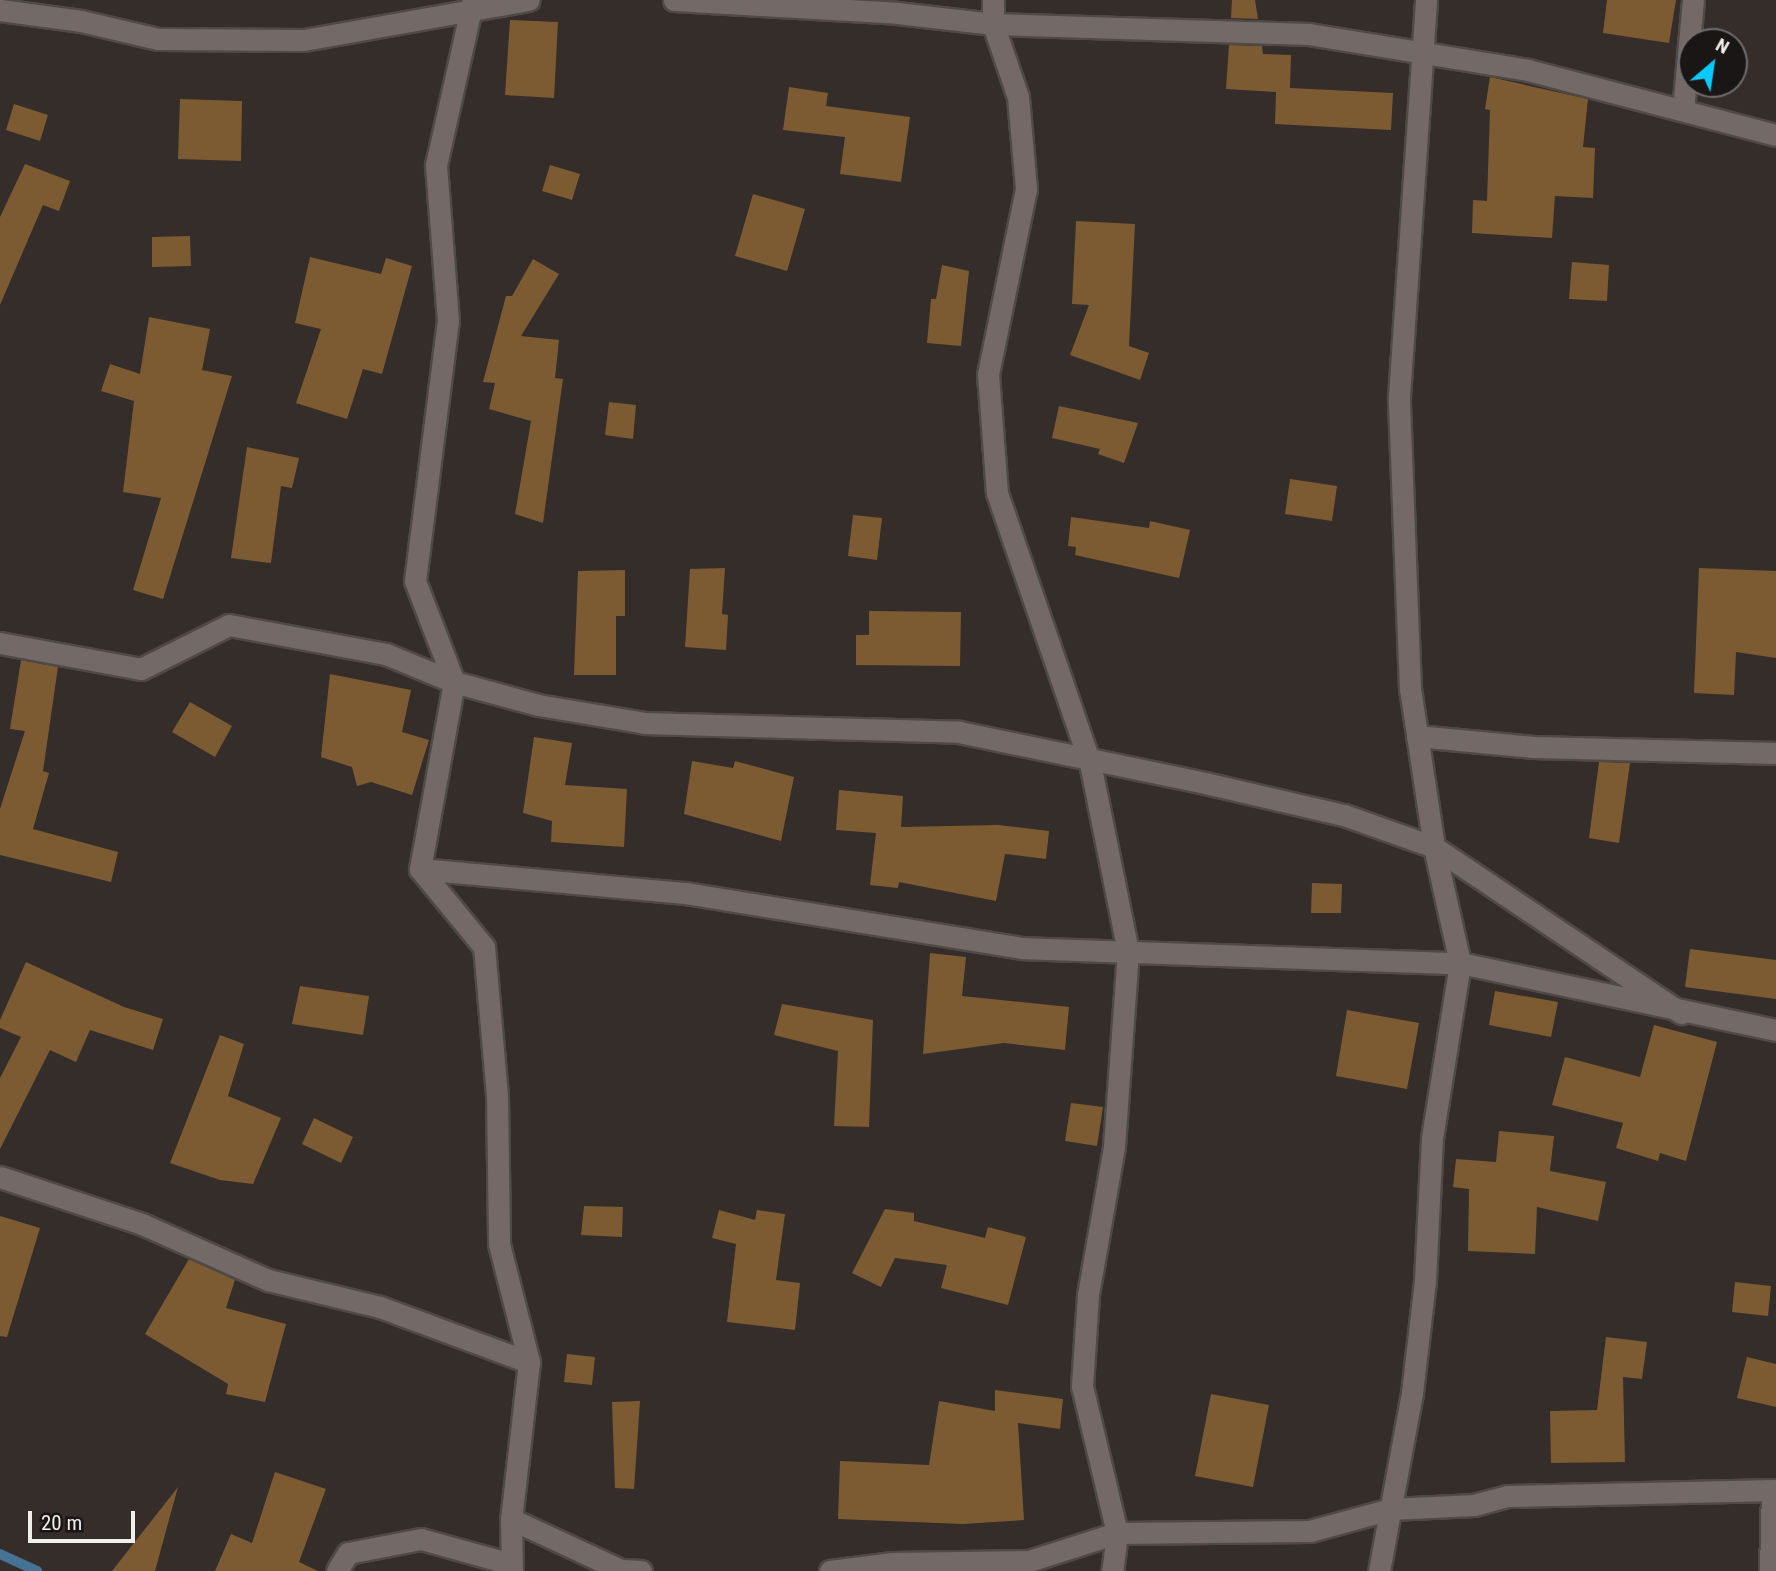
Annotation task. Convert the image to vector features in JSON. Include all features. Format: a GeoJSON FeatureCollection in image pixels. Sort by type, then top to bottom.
{"type":"FeatureCollection","features":[{"type":"Feature","properties":{"kind":"street"},"geometry":{"type":"LineString","coordinates":[[0,10],[81,21],[158,39],[304,40],[471,6],[528,0]]}},
{"type":"Feature","properties":{"kind":"street"},"geometry":{"type":"LineString","coordinates":[[674,0],[897,13],[992,24],[1309,34],[1528,70],[1776,135]]}},
{"type":"Feature","properties":{"kind":"street"},"geometry":{"type":"LineString","coordinates":[[993,0],[992,24],[1018,97],[1026,189],[988,374],[997,493],[1090,763],[1128,951],[1114,1147],[1096,1234],[1082,1386],[1117,1534],[1112,1571]]}},
{"type":"Feature","properties":{"kind":"street"},"geometry":{"type":"LineString","coordinates":[[1379,1571],[1412,1393],[1425,1281],[1432,1138],[1460,963],[1434,847],[1410,689],[1399,397],[1426,0]]}},
{"type":"Feature","properties":{"kind":"street"},"geometry":{"type":"LineString","coordinates":[[1683,110],[1693,0]]}},
{"type":"Feature","properties":{"kind":"street"},"geometry":{"type":"LineString","coordinates":[[337,1571],[348,1553],[421,1539],[512,1568],[511,1519],[529,1362],[499,1244],[497,1095],[484,947],[420,869],[454,682],[415,581],[448,321],[436,165],[471,6]]}},
{"type":"Feature","properties":{"kind":"street"},"geometry":{"type":"LineString","coordinates":[[0,643],[141,669],[229,625],[386,654],[454,682],[538,705],[645,723],[959,732],[1090,763],[1345,815],[1434,847],[1681,1013]]}},
{"type":"Feature","properties":{"kind":"street"},"geometry":{"type":"LineString","coordinates":[[1417,736],[1533,747],[1776,753]]}},
{"type":"Feature","properties":{"kind":"street"},"geometry":{"type":"LineString","coordinates":[[420,869],[687,893],[928,936],[1022,948],[1460,963],[1681,1013],[1776,1030]]}},
{"type":"Feature","properties":{"kind":"street"},"geometry":{"type":"LineString","coordinates":[[0,1177],[142,1224],[268,1280],[380,1307],[529,1362]]}},
{"type":"Feature","properties":{"kind":"street"},"geometry":{"type":"LineString","coordinates":[[830,1571],[892,1563],[1029,1561],[1117,1534],[1310,1531],[1391,1509],[1474,1505],[1508,1496],[1774,1490],[1770,1571]]}},
{"type":"Feature","properties":{"kind":"street"},"geometry":{"type":"LineString","coordinates":[[511,1519],[621,1570],[640,1571]]}},
{"type":"Feature","properties":{"kind":"building"},"geometry":{"type":"Polygon","coordinates":[[[1232,0],[1255,0],[1258,19],[1231,18],[1232,0]]]}},
{"type":"Feature","properties":{"kind":"building"},"geometry":{"type":"Polygon","coordinates":[[[1607,0],[1676,0],[1669,43],[1603,33],[1607,0]]]}},
{"type":"Feature","properties":{"kind":"building"},"geometry":{"type":"Polygon","coordinates":[[[510,20],[558,22],[554,98],[505,95],[510,20]]]}},
{"type":"Feature","properties":{"kind":"building"},"geometry":{"type":"Polygon","coordinates":[[[1229,45],[1262,46],[1263,54],[1291,55],[1290,88],[1393,93],[1391,130],[1275,124],[1276,92],[1226,89],[1229,45]]]}},
{"type":"Feature","properties":{"kind":"building"},"geometry":{"type":"Polygon","coordinates":[[[1490,77],[1588,99],[1583,147],[1595,148],[1593,198],[1555,196],[1552,238],[1472,233],[1473,200],[1487,201],[1490,110],[1485,109],[1490,77]]]}},
{"type":"Feature","properties":{"kind":"building"},"geometry":{"type":"Polygon","coordinates":[[[789,87],[828,93],[826,106],[910,117],[901,182],[840,174],[845,137],[783,130],[789,87]]]}},
{"type":"Feature","properties":{"kind":"building"},"geometry":{"type":"Polygon","coordinates":[[[180,99],[242,101],[241,161],[178,159],[180,99]]]}},
{"type":"Feature","properties":{"kind":"building"},"geometry":{"type":"Polygon","coordinates":[[[14,104],[48,115],[40,141],[6,130],[14,104]]]}},
{"type":"Feature","properties":{"kind":"building"},"geometry":{"type":"Polygon","coordinates":[[[25,164],[70,181],[59,211],[43,205],[0,305],[0,217],[25,164]]]}},
{"type":"Feature","properties":{"kind":"building"},"geometry":{"type":"Polygon","coordinates":[[[550,165],[580,174],[572,200],[542,191],[550,165]]]}},
{"type":"Feature","properties":{"kind":"building"},"geometry":{"type":"Polygon","coordinates":[[[753,194],[805,209],[787,271],[735,256],[753,194]]]}},
{"type":"Feature","properties":{"kind":"building"},"geometry":{"type":"Polygon","coordinates":[[[1076,221],[1135,224],[1129,346],[1149,353],[1140,380],[1070,355],[1089,305],[1072,304],[1076,221]]]}},
{"type":"Feature","properties":{"kind":"building"},"geometry":{"type":"Polygon","coordinates":[[[190,236],[191,266],[152,267],[152,237],[190,236]]]}},
{"type":"Feature","properties":{"kind":"building"},"geometry":{"type":"Polygon","coordinates":[[[310,257],[381,274],[386,258],[412,266],[382,374],[363,369],[347,419],[296,403],[321,329],[295,323],[310,257]]]}},
{"type":"Feature","properties":{"kind":"building"},"geometry":{"type":"Polygon","coordinates":[[[533,259],[559,274],[521,336],[559,340],[555,378],[563,379],[543,523],[515,514],[531,421],[489,409],[495,383],[483,382],[506,296],[512,296],[533,259]]]}},
{"type":"Feature","properties":{"kind":"building"},"geometry":{"type":"Polygon","coordinates":[[[1572,262],[1609,265],[1607,301],[1569,299],[1572,262]]]}},
{"type":"Feature","properties":{"kind":"building"},"geometry":{"type":"Polygon","coordinates":[[[942,265],[969,271],[961,346],[927,343],[931,299],[936,299],[942,265]]]}},
{"type":"Feature","properties":{"kind":"building"},"geometry":{"type":"Polygon","coordinates":[[[149,317],[210,329],[202,370],[232,376],[163,599],[133,590],[161,498],[123,492],[134,401],[101,391],[110,364],[140,374],[149,317]]]}},
{"type":"Feature","properties":{"kind":"building"},"geometry":{"type":"Polygon","coordinates":[[[609,402],[636,405],[633,439],[605,435],[609,402]]]}},
{"type":"Feature","properties":{"kind":"building"},"geometry":{"type":"Polygon","coordinates":[[[1059,406],[1138,423],[1124,463],[1098,454],[1100,449],[1052,438],[1059,406]]]}},
{"type":"Feature","properties":{"kind":"building"},"geometry":{"type":"Polygon","coordinates":[[[247,447],[299,458],[292,488],[281,486],[271,563],[231,558],[247,447]]]}},
{"type":"Feature","properties":{"kind":"building"},"geometry":{"type":"Polygon","coordinates":[[[1290,479],[1337,486],[1332,521],[1285,514],[1290,479]]]}},
{"type":"Feature","properties":{"kind":"building"},"geometry":{"type":"Polygon","coordinates":[[[853,515],[882,518],[877,560],[848,556],[853,515]]]}},
{"type":"Feature","properties":{"kind":"building"},"geometry":{"type":"Polygon","coordinates":[[[1071,517],[1149,528],[1150,521],[1190,530],[1179,578],[1075,555],[1076,547],[1068,546],[1071,517]]]}},
{"type":"Feature","properties":{"kind":"building"},"geometry":{"type":"Polygon","coordinates":[[[725,568],[722,614],[728,615],[726,650],[685,647],[690,569],[725,568]]]}},
{"type":"Feature","properties":{"kind":"building"},"geometry":{"type":"Polygon","coordinates":[[[1699,568],[1776,571],[1776,658],[1736,652],[1734,695],[1694,693],[1699,568]]]}},
{"type":"Feature","properties":{"kind":"building"},"geometry":{"type":"Polygon","coordinates":[[[625,570],[625,616],[616,616],[616,675],[574,675],[578,571],[625,570]]]}},
{"type":"Feature","properties":{"kind":"building"},"geometry":{"type":"Polygon","coordinates":[[[869,611],[961,612],[960,666],[856,665],[856,635],[869,635],[869,611]]]}},
{"type":"Feature","properties":{"kind":"building"},"geometry":{"type":"Polygon","coordinates":[[[21,660],[58,667],[43,771],[49,773],[33,829],[118,852],[111,882],[0,855],[0,809],[25,731],[10,729],[21,660]]]}},
{"type":"Feature","properties":{"kind":"building"},"geometry":{"type":"Polygon","coordinates":[[[330,674],[411,690],[402,732],[429,740],[412,795],[371,782],[357,786],[352,767],[321,757],[330,674]]]}},
{"type":"Feature","properties":{"kind":"building"},"geometry":{"type":"Polygon","coordinates":[[[190,702],[232,726],[215,757],[172,732],[190,702]]]}},
{"type":"Feature","properties":{"kind":"building"},"geometry":{"type":"Polygon","coordinates":[[[534,737],[572,743],[565,785],[627,789],[624,847],[551,842],[552,821],[523,813],[534,737]]]}},
{"type":"Feature","properties":{"kind":"building"},"geometry":{"type":"Polygon","coordinates":[[[692,761],[733,768],[735,761],[794,777],[781,841],[684,814],[692,761]]]}},
{"type":"Feature","properties":{"kind":"building"},"geometry":{"type":"Polygon","coordinates":[[[1599,762],[1630,763],[1619,843],[1589,838],[1599,762]]]}},
{"type":"Feature","properties":{"kind":"building"},"geometry":{"type":"Polygon","coordinates":[[[839,790],[903,796],[901,827],[998,825],[1049,831],[1046,859],[1005,854],[996,901],[899,882],[898,888],[870,885],[876,833],[836,830],[839,790]]]}},
{"type":"Feature","properties":{"kind":"building"},"geometry":{"type":"Polygon","coordinates":[[[1312,883],[1342,884],[1341,913],[1311,913],[1312,883]]]}},
{"type":"Feature","properties":{"kind":"building"},"geometry":{"type":"Polygon","coordinates":[[[1690,949],[1776,960],[1776,999],[1685,987],[1690,949]]]}},
{"type":"Feature","properties":{"kind":"building"},"geometry":{"type":"Polygon","coordinates":[[[930,953],[966,957],[962,996],[1069,1007],[1065,1050],[1004,1043],[923,1054],[930,953]]]}},
{"type":"Feature","properties":{"kind":"building"},"geometry":{"type":"Polygon","coordinates":[[[26,962],[124,1007],[163,1019],[153,1050],[90,1030],[76,1062],[50,1050],[0,1149],[0,1078],[21,1037],[0,1028],[0,1020],[26,962]]]}},
{"type":"Feature","properties":{"kind":"building"},"geometry":{"type":"Polygon","coordinates":[[[300,986],[369,996],[363,1035],[292,1024],[300,986]]]}},
{"type":"Feature","properties":{"kind":"building"},"geometry":{"type":"Polygon","coordinates":[[[1495,991],[1558,1002],[1551,1037],[1489,1025],[1495,991]]]}},
{"type":"Feature","properties":{"kind":"building"},"geometry":{"type":"Polygon","coordinates":[[[782,1004],[873,1020],[869,1127],[834,1126],[838,1051],[774,1035],[782,1004]]]}},
{"type":"Feature","properties":{"kind":"building"},"geometry":{"type":"Polygon","coordinates":[[[1347,1010],[1419,1023],[1407,1089],[1336,1076],[1347,1010]]]}},
{"type":"Feature","properties":{"kind":"building"},"geometry":{"type":"Polygon","coordinates":[[[1654,1025],[1717,1042],[1686,1161],[1660,1153],[1658,1161],[1616,1148],[1623,1123],[1552,1105],[1565,1057],[1640,1077],[1654,1025]]]}},
{"type":"Feature","properties":{"kind":"building"},"geometry":{"type":"Polygon","coordinates":[[[220,1035],[244,1044],[228,1096],[281,1118],[253,1184],[220,1180],[170,1163],[220,1035]]]}},
{"type":"Feature","properties":{"kind":"building"},"geometry":{"type":"Polygon","coordinates":[[[1071,1103],[1103,1107],[1097,1146],[1065,1141],[1071,1103]]]}},
{"type":"Feature","properties":{"kind":"building"},"geometry":{"type":"Polygon","coordinates":[[[314,1118],[353,1137],[341,1163],[302,1144],[314,1118]]]}},
{"type":"Feature","properties":{"kind":"building"},"geometry":{"type":"Polygon","coordinates":[[[1499,1131],[1554,1136],[1550,1171],[1606,1182],[1598,1221],[1537,1207],[1535,1254],[1468,1251],[1469,1189],[1453,1187],[1456,1159],[1496,1162],[1499,1131]]]}},
{"type":"Feature","properties":{"kind":"building"},"geometry":{"type":"Polygon","coordinates":[[[584,1206],[623,1207],[622,1237],[581,1235],[584,1206]]]}},
{"type":"Feature","properties":{"kind":"building"},"geometry":{"type":"Polygon","coordinates":[[[885,1209],[914,1213],[914,1221],[985,1238],[988,1227],[1026,1237],[1008,1305],[941,1288],[947,1265],[895,1258],[881,1287],[852,1273],[885,1209]]]}},
{"type":"Feature","properties":{"kind":"building"},"geometry":{"type":"Polygon","coordinates":[[[719,1210],[755,1220],[757,1210],[785,1214],[776,1280],[800,1283],[795,1330],[727,1322],[736,1244],[712,1238],[719,1210]]]}},
{"type":"Feature","properties":{"kind":"building"},"geometry":{"type":"Polygon","coordinates":[[[0,1216],[40,1228],[7,1337],[0,1336],[0,1216]]]}},
{"type":"Feature","properties":{"kind":"building"},"geometry":{"type":"Polygon","coordinates":[[[189,1259],[235,1280],[226,1308],[286,1324],[265,1402],[226,1394],[228,1384],[145,1334],[189,1259]]]}},
{"type":"Feature","properties":{"kind":"building"},"geometry":{"type":"Polygon","coordinates":[[[1735,1282],[1771,1286],[1768,1316],[1732,1312],[1735,1282]]]}},
{"type":"Feature","properties":{"kind":"building"},"geometry":{"type":"Polygon","coordinates":[[[1606,1337],[1647,1342],[1642,1379],[1623,1377],[1625,1462],[1551,1463],[1550,1411],[1597,1410],[1606,1337]]]}},
{"type":"Feature","properties":{"kind":"building"},"geometry":{"type":"Polygon","coordinates":[[[567,1354],[595,1357],[592,1385],[564,1382],[567,1354]]]}},
{"type":"Feature","properties":{"kind":"building"},"geometry":{"type":"Polygon","coordinates":[[[1747,1357],[1776,1364],[1776,1407],[1737,1398],[1747,1357]]]}},
{"type":"Feature","properties":{"kind":"building"},"geometry":{"type":"Polygon","coordinates":[[[995,1390],[1063,1399],[1060,1429],[1018,1423],[1024,1520],[963,1524],[838,1519],[840,1461],[929,1465],[939,1401],[995,1411],[995,1390]]]}},
{"type":"Feature","properties":{"kind":"building"},"geometry":{"type":"Polygon","coordinates":[[[1211,1394],[1269,1405],[1253,1487],[1195,1476],[1211,1394]]]}},
{"type":"Feature","properties":{"kind":"building"},"geometry":{"type":"Polygon","coordinates":[[[640,1401],[634,1489],[615,1488],[612,1402],[640,1401]]]}},
{"type":"Feature","properties":{"kind":"building"},"geometry":{"type":"Polygon","coordinates":[[[275,1472],[326,1489],[299,1562],[318,1571],[215,1571],[231,1534],[252,1543],[275,1472]]]}},
{"type":"Feature","properties":{"kind":"building"},"geometry":{"type":"Polygon","coordinates":[[[178,1487],[155,1571],[112,1571],[178,1487]]]}},
{"type":"Feature","properties":{"kind":"waterway"},"geometry":{"type":"LineString","coordinates":[[0,1554],[37,1571]]}}]}
